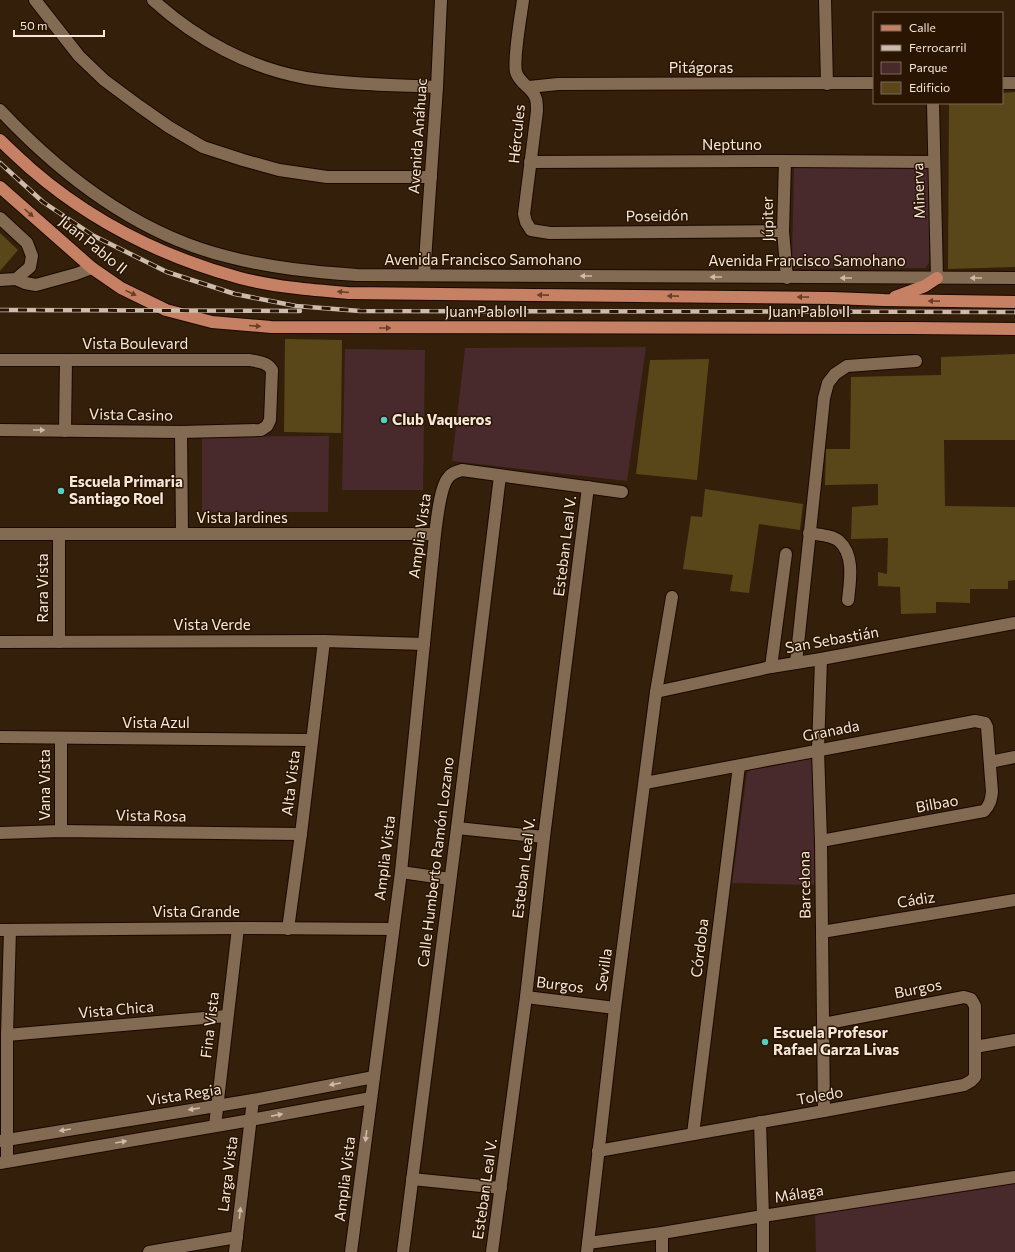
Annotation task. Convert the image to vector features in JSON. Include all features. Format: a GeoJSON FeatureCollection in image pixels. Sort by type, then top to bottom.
{"type":"FeatureCollection","features":[{"type":"Feature","properties":{"kind":"main road","name":"Juan Pablo II"},"geometry":{"type":"LineString","coordinates":[[0,140],[8,149],[53,187],[94,216],[142,242],[189,262],[241,278],[295,288],[348,293],[832,298],[1015,302]]}},
{"type":"Feature","properties":{"kind":"main road","name":"Juan Pablo II"},"geometry":{"type":"LineString","coordinates":[[0,187],[92,268],[121,288],[166,310],[212,322],[271,327],[1015,329]]}},
{"type":"Feature","properties":{"kind":"main road"},"geometry":{"type":"LineString","coordinates":[[884,300],[925,286],[937,278]]}},
{"type":"Feature","properties":{"kind":"street"},"geometry":{"type":"LineString","coordinates":[[35,0],[79,56],[104,80],[169,127],[204,147],[279,170],[327,177],[431,177]]}},
{"type":"Feature","properties":{"kind":"street"},"geometry":{"type":"LineString","coordinates":[[154,0],[171,16],[197,35],[228,53],[265,67],[306,78],[437,87]]}},
{"type":"Feature","properties":{"kind":"street","name":"Avenida Anáhuac"},"geometry":{"type":"LineString","coordinates":[[424,275],[437,87],[441,0]]}},
{"type":"Feature","properties":{"kind":"street","name":"Hércules"},"geometry":{"type":"LineString","coordinates":[[523,0],[516,55],[516,70],[519,80],[529,87],[536,98],[537,111],[524,214],[526,222],[531,230]]}},
{"type":"Feature","properties":{"kind":"street"},"geometry":{"type":"LineString","coordinates":[[825,0],[827,84]]}},
{"type":"Feature","properties":{"kind":"street","name":"Pitágoras"},"geometry":{"type":"LineString","coordinates":[[529,87],[572,84],[873,83]]}},
{"type":"Feature","properties":{"kind":"street"},"geometry":{"type":"LineString","coordinates":[[1003,83],[1015,83]]}},
{"type":"Feature","properties":{"kind":"street","name":"Minerva"},"geometry":{"type":"LineString","coordinates":[[933,104],[937,278]]}},
{"type":"Feature","properties":{"kind":"street","name":"Avenida Francisco Samohano"},"geometry":{"type":"LineString","coordinates":[[0,110],[45,155],[114,208],[152,228],[199,248],[228,257],[259,264],[323,273],[358,275],[1015,278]]}},
{"type":"Feature","properties":{"kind":"street","name":"Júpiter"},"geometry":{"type":"LineString","coordinates":[[785,161],[783,231],[786,278]]}},
{"type":"Feature","properties":{"kind":"street","name":"Neptuno"},"geometry":{"type":"LineString","coordinates":[[530,162],[934,162]]}},
{"type":"Feature","properties":{"kind":"street"},"geometry":{"type":"LineString","coordinates":[[0,218],[27,243],[31,250],[32,256],[30,267],[16,280]]}},
{"type":"Feature","properties":{"kind":"street","name":"Poseidón"},"geometry":{"type":"LineString","coordinates":[[531,230],[550,233],[783,231]]}},
{"type":"Feature","properties":{"kind":"street"},"geometry":{"type":"LineString","coordinates":[[0,280],[16,280],[36,285],[92,268]]}},
{"type":"Feature","properties":{"kind":"street","name":"Vista Boulevard"},"geometry":{"type":"LineString","coordinates":[[0,360],[250,360],[262,362],[269,365],[272,370],[270,420],[267,426],[261,430]]}},
{"type":"Feature","properties":{"kind":"street"},"geometry":{"type":"LineString","coordinates":[[65,431],[66,360]]}},
{"type":"Feature","properties":{"kind":"street"},"geometry":{"type":"LineString","coordinates":[[796,663],[820,429],[824,398],[828,383],[835,374],[847,366],[916,361]]}},
{"type":"Feature","properties":{"kind":"street","name":"Vista Casino"},"geometry":{"type":"LineString","coordinates":[[0,430],[182,432],[261,430]]}},
{"type":"Feature","properties":{"kind":"street"},"geometry":{"type":"LineString","coordinates":[[182,432],[182,534]]}},
{"type":"Feature","properties":{"kind":"street","name":"Amplia Vista"},"geometry":{"type":"LineString","coordinates":[[351,1252],[401,872],[435,534],[443,485],[448,477],[455,472],[462,470],[500,476]]}},
{"type":"Feature","properties":{"kind":"street"},"geometry":{"type":"LineString","coordinates":[[500,476],[622,492]]}},
{"type":"Feature","properties":{"kind":"street","name":"Calle Humberto Ramón Lozano"},"geometry":{"type":"LineString","coordinates":[[402,1252],[457,828],[500,476]]}},
{"type":"Feature","properties":{"kind":"street","name":"Esteban Leal V."},"geometry":{"type":"LineString","coordinates":[[492,1252],[526,997],[544,837],[588,487]]}},
{"type":"Feature","properties":{"kind":"street"},"geometry":{"type":"LineString","coordinates":[[809,533],[831,537],[839,541],[844,546],[850,564],[848,600]]}},
{"type":"Feature","properties":{"kind":"street","name":"Vista Jardines"},"geometry":{"type":"LineString","coordinates":[[0,534],[435,534]]}},
{"type":"Feature","properties":{"kind":"street","name":"Rara Vista"},"geometry":{"type":"LineString","coordinates":[[59,534],[59,642]]}},
{"type":"Feature","properties":{"kind":"street"},"geometry":{"type":"LineString","coordinates":[[771,667],[786,554]]}},
{"type":"Feature","properties":{"kind":"street","name":"Sevilla"},"geometry":{"type":"LineString","coordinates":[[588,1247],[615,1008],[656,692],[672,597]]}},
{"type":"Feature","properties":{"kind":"street","name":"San Sebastián"},"geometry":{"type":"LineString","coordinates":[[656,692],[771,667],[1015,623]]}},
{"type":"Feature","properties":{"kind":"street","name":"Vista Verde"},"geometry":{"type":"LineString","coordinates":[[0,642],[324,641],[424,644]]}},
{"type":"Feature","properties":{"kind":"street","name":"Alta Vista"},"geometry":{"type":"LineString","coordinates":[[288,929],[324,641]]}},
{"type":"Feature","properties":{"kind":"street","name":"Barcelona"},"geometry":{"type":"LineString","coordinates":[[822,659],[818,750],[821,841],[824,1112]]}},
{"type":"Feature","properties":{"kind":"street","name":"Granada"},"geometry":{"type":"LineString","coordinates":[[645,783],[975,721],[985,723],[987,727],[990,762]]}},
{"type":"Feature","properties":{"kind":"street","name":"Vista Azul"},"geometry":{"type":"LineString","coordinates":[[0,738],[312,740]]}},
{"type":"Feature","properties":{"kind":"street","name":"Vana Vista"},"geometry":{"type":"LineString","coordinates":[[61,738],[61,831]]}},
{"type":"Feature","properties":{"kind":"street"},"geometry":{"type":"LineString","coordinates":[[990,762],[1015,757]]}},
{"type":"Feature","properties":{"kind":"street","name":"Bilbao"},"geometry":{"type":"LineString","coordinates":[[821,841],[984,810],[989,806],[991,800],[992,792],[990,762]]}},
{"type":"Feature","properties":{"kind":"street","name":"Córdoba"},"geometry":{"type":"LineString","coordinates":[[693,1134],[739,766]]}},
{"type":"Feature","properties":{"kind":"street"},"geometry":{"type":"LineString","coordinates":[[457,828],[544,837]]}},
{"type":"Feature","properties":{"kind":"street","name":"Vista Rosa"},"geometry":{"type":"LineString","coordinates":[[0,833],[61,831],[301,834]]}},
{"type":"Feature","properties":{"kind":"street"},"geometry":{"type":"LineString","coordinates":[[401,872],[450,878]]}},
{"type":"Feature","properties":{"kind":"street","name":"Cádiz"},"geometry":{"type":"LineString","coordinates":[[822,932],[1015,900]]}},
{"type":"Feature","properties":{"kind":"street","name":"Vista Grande"},"geometry":{"type":"LineString","coordinates":[[5,930],[238,928],[393,929]]}},
{"type":"Feature","properties":{"kind":"street","name":"Fina Vista"},"geometry":{"type":"LineString","coordinates":[[215,1126],[238,928]]}},
{"type":"Feature","properties":{"kind":"street"},"geometry":{"type":"LineString","coordinates":[[5,930],[7,1035],[3,1141],[4,1162],[372,1098]]}},
{"type":"Feature","properties":{"kind":"street","name":"Burgos"},"geometry":{"type":"LineString","coordinates":[[526,997],[615,1008]]}},
{"type":"Feature","properties":{"kind":"street","name":"Burgos"},"geometry":{"type":"LineString","coordinates":[[823,1024],[964,997],[971,999],[975,1006],[975,1046]]}},
{"type":"Feature","properties":{"kind":"street","name":"Vista Chica"},"geometry":{"type":"LineString","coordinates":[[7,1035],[227,1016]]}},
{"type":"Feature","properties":{"kind":"street"},"geometry":{"type":"LineString","coordinates":[[975,1046],[1015,1040]]}},
{"type":"Feature","properties":{"kind":"street","name":"Toledo"},"geometry":{"type":"LineString","coordinates":[[598,1151],[824,1112],[964,1085],[975,1077],[975,1046]]}},
{"type":"Feature","properties":{"kind":"street","name":"Vista Regia"},"geometry":{"type":"LineString","coordinates":[[3,1141],[254,1100],[374,1077]]}},
{"type":"Feature","properties":{"kind":"street","name":"Larga Vista"},"geometry":{"type":"LineString","coordinates":[[235,1252],[254,1100]]}},
{"type":"Feature","properties":{"kind":"street"},"geometry":{"type":"LineString","coordinates":[[760,1122],[763,1252]]}},
{"type":"Feature","properties":{"kind":"street","name":"Málaga"},"geometry":{"type":"LineString","coordinates":[[588,1247],[763,1216],[1015,1177]]}},
{"type":"Feature","properties":{"kind":"street"},"geometry":{"type":"LineString","coordinates":[[412,1179],[501,1188]]}},
{"type":"Feature","properties":{"kind":"street"},"geometry":{"type":"LineString","coordinates":[[662,1233],[662,1252]]}},
{"type":"Feature","properties":{"kind":"street"},"geometry":{"type":"LineString","coordinates":[[149,1252],[237,1237]]}},
{"type":"Feature","properties":{"kind":"green space"},"geometry":{"type":"Polygon","coordinates":[[[798,164],[929,166],[929,263],[925,268],[795,268],[792,264],[794,168],[798,164]]]}},
{"type":"Feature","properties":{"kind":"green space"},"geometry":{"type":"Polygon","coordinates":[[[646,347],[627,481],[452,461],[465,348],[646,347]]]}},
{"type":"Feature","properties":{"kind":"green space","name":"Club Vaqueros"},"geometry":{"type":"Polygon","coordinates":[[[345,349],[425,350],[423,490],[342,490],[345,349]]]}},
{"type":"Feature","properties":{"kind":"green space"},"geometry":{"type":"Polygon","coordinates":[[[329,436],[328,512],[202,512],[202,437],[329,436]]]}},
{"type":"Feature","properties":{"kind":"green space"},"geometry":{"type":"Polygon","coordinates":[[[811,757],[816,761],[816,885],[732,883],[747,773],[750,769],[811,757]]]}},
{"type":"Feature","properties":{"kind":"green space"},"geometry":{"type":"Polygon","coordinates":[[[1015,1182],[1015,1252],[816,1252],[815,1212],[1015,1182]]]}},
{"type":"Feature","properties":{"kind":"building"},"geometry":{"type":"Polygon","coordinates":[[[1015,92],[1015,267],[948,269],[949,104],[1003,104],[1003,93],[1015,92]]]}},
{"type":"Feature","properties":{"kind":"building"},"geometry":{"type":"Polygon","coordinates":[[[0,233],[18,250],[0,271],[0,233]]]}},
{"type":"Feature","properties":{"kind":"building"},"geometry":{"type":"Polygon","coordinates":[[[285,339],[342,340],[341,433],[284,432],[285,339]]]}},
{"type":"Feature","properties":{"kind":"building"},"geometry":{"type":"Polygon","coordinates":[[[1015,354],[1015,440],[944,440],[945,506],[1015,507],[1015,580],[1008,581],[1008,589],[970,589],[970,603],[936,602],[936,613],[901,614],[900,587],[878,586],[878,572],[887,574],[888,538],[851,539],[852,507],[878,505],[878,484],[825,485],[826,449],[850,449],[851,377],[941,375],[941,357],[1015,354]]]}},
{"type":"Feature","properties":{"kind":"building"},"geometry":{"type":"Polygon","coordinates":[[[709,359],[697,480],[636,474],[650,360],[709,359]]]}},
{"type":"Feature","properties":{"kind":"building"},"geometry":{"type":"Polygon","coordinates":[[[705,489],[803,504],[800,530],[759,524],[749,593],[730,591],[733,575],[683,569],[691,516],[702,517],[705,489]]]}},
{"type":"Feature","properties":{"kind":"railway"},"geometry":{"type":"LineString","coordinates":[[0,163],[43,202],[94,236],[167,272],[235,294],[296,306],[360,311],[1015,312]]}},
{"type":"Feature","properties":{"kind":"railway"},"geometry":{"type":"LineString","coordinates":[[0,310],[300,311]]}},
{"type":"Feature","properties":{"kind":"place","name":"Club Vaqueros"},"geometry":{"type":"Point","coordinates":[384,420]}},
{"type":"Feature","properties":{"kind":"place","name":"Escuela Primaria Santiago Roel"},"geometry":{"type":"Point","coordinates":[61,491]}},
{"type":"Feature","properties":{"kind":"place","name":"Escuela Profesor Rafael Garza Livas"},"geometry":{"type":"Point","coordinates":[765,1042]}}]}
